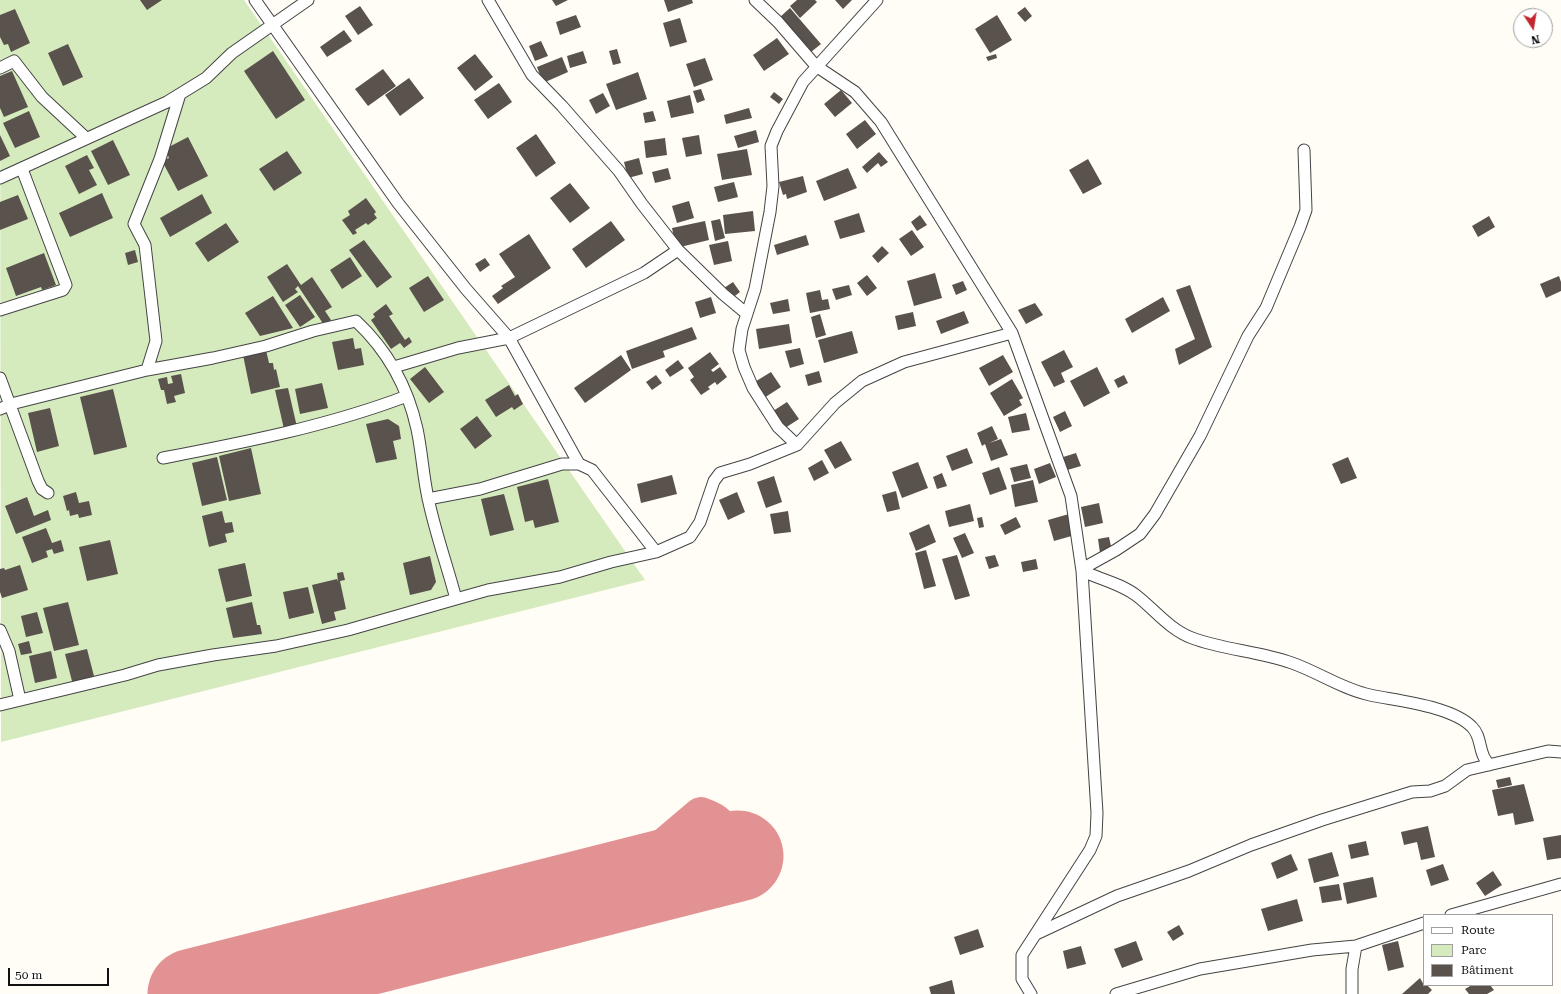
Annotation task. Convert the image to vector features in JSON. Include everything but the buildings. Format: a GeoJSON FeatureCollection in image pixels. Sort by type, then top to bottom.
{"type":"FeatureCollection","features":[{"type":"Feature","properties":{"kind":"street"},"geometry":{"type":"LineString","coordinates":[[255,0],[398,203],[466,289],[510,338],[579,464]]}},
{"type":"Feature","properties":{"kind":"street"},"geometry":{"type":"LineString","coordinates":[[0,178],[86,138],[112,129],[167,102],[206,78],[232,53],[308,0]]}},
{"type":"Feature","properties":{"kind":"street"},"geometry":{"type":"LineString","coordinates":[[488,0],[532,75],[562,106],[614,165],[678,250],[723,294],[747,314]]}},
{"type":"Feature","properties":{"kind":"street"},"geometry":{"type":"LineString","coordinates":[[755,0],[778,22],[816,66],[855,92],[881,122],[1012,333],[1071,496],[1082,571],[1097,813],[1096,836],[1090,850],[1022,955],[1022,979],[1031,994]]}},
{"type":"Feature","properties":{"kind":"street"},"geometry":{"type":"LineString","coordinates":[[797,445],[778,427],[753,388],[744,368],[740,350],[742,329],[755,289],[770,212],[773,186],[771,146],[794,98],[816,66],[831,52],[877,0]]}},
{"type":"Feature","properties":{"kind":"street"},"geometry":{"type":"LineString","coordinates":[[0,68],[14,61],[42,97],[86,138]]}},
{"type":"Feature","properties":{"kind":"street"},"geometry":{"type":"LineString","coordinates":[[147,370],[156,342],[145,245],[134,224],[160,159],[180,94]]}},
{"type":"Feature","properties":{"kind":"street"},"geometry":{"type":"LineString","coordinates":[[1082,571],[1088,565],[1116,550],[1140,534],[1155,514],[1200,436],[1248,336],[1266,308],[1300,227],[1306,210],[1304,150]]}},
{"type":"Feature","properties":{"kind":"street"},"geometry":{"type":"LineString","coordinates":[[0,310],[63,290],[66,285],[22,169]]}},
{"type":"Feature","properties":{"kind":"street"},"geometry":{"type":"LineString","coordinates":[[394,367],[458,348],[510,338],[644,273],[678,250]]}},
{"type":"Feature","properties":{"kind":"street"},"geometry":{"type":"LineString","coordinates":[[0,409],[11,404],[147,370],[213,358],[266,346],[313,331],[356,321],[372,336],[394,367],[407,396],[417,429],[428,500],[456,599]]}},
{"type":"Feature","properties":{"kind":"street"},"geometry":{"type":"LineString","coordinates":[[0,705],[125,675],[158,665],[212,654],[276,646],[348,630],[456,599],[560,577],[611,562],[656,552],[690,537],[700,522],[714,481],[720,473],[750,464],[797,445],[835,403],[862,381],[904,362],[1012,333]]}},
{"type":"Feature","properties":{"kind":"street"},"geometry":{"type":"LineString","coordinates":[[0,378],[11,404],[38,481],[42,489],[48,494]]}},
{"type":"Feature","properties":{"kind":"street"},"geometry":{"type":"LineString","coordinates":[[164,458],[262,439],[363,412],[407,396]]}},
{"type":"Feature","properties":{"kind":"street"},"geometry":{"type":"LineString","coordinates":[[428,500],[480,489],[562,464],[579,464],[592,470],[656,552]]}},
{"type":"Feature","properties":{"kind":"street"},"geometry":{"type":"LineString","coordinates":[[1082,571],[1136,595],[1165,621],[1191,638],[1292,663],[1338,684],[1369,695],[1436,709],[1460,718],[1473,727],[1480,740],[1483,755],[1489,765]]}},
{"type":"Feature","properties":{"kind":"street"},"geometry":{"type":"LineString","coordinates":[[0,630],[9,651],[20,700]]}},
{"type":"Feature","properties":{"kind":"street"},"geometry":{"type":"LineString","coordinates":[[1035,934],[1117,896],[1189,871],[1251,845],[1322,820],[1412,792],[1430,791],[1445,786],[1467,770],[1548,752],[1561,752]]}},
{"type":"Feature","properties":{"kind":"street"},"geometry":{"type":"LineString","coordinates":[[1455,914],[1561,884]]}},
{"type":"Feature","properties":{"kind":"street"},"geometry":{"type":"LineString","coordinates":[[1116,994],[1200,969],[1312,950],[1356,946],[1423,924]]}},
{"type":"Feature","properties":{"kind":"street"},"geometry":{"type":"LineString","coordinates":[[1352,994],[1352,969],[1356,946]]}},
{"type":"Feature","properties":{"kind":"green space"},"geometry":{"type":"Polygon","coordinates":[[[0,0],[244,0],[645,580],[1,742],[0,0]]]}},
{"type":"Feature","properties":{"kind":"taxiway"},"geometry":{"type":"LineString","coordinates":[[592,893],[642,865],[701,815],[714,821],[725,834],[729,849],[727,863],[719,876],[709,884],[700,888],[691,888],[651,878]]}},
{"type":"Feature","properties":{"kind":"runway"},"geometry":{"type":"LineString","coordinates":[[193,994],[738,856]]}}]}
